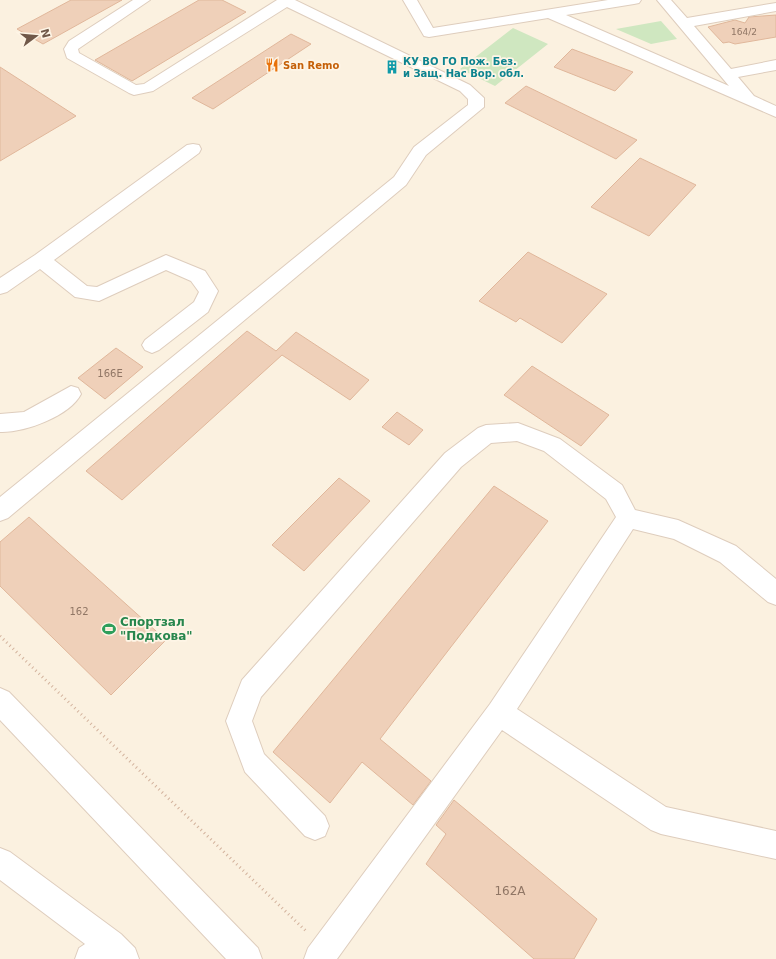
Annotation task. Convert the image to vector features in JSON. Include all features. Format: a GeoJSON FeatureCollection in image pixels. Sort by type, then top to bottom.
{"type":"FeatureCollection","features":[{"type":"Feature","properties":{"kind":"street"},"geometry":{"type":"LineString","coordinates":[[0,511],[400,181],[420,151],[476,107],[476,98],[472,92],[465,88],[285,1],[148,88],[134,90],[72,55],[71,49],[74,44],[143,0]]}},
{"type":"Feature","properties":{"kind":"street"},"geometry":{"type":"LineString","coordinates":[[410,0],[429,33],[634,0]]}},
{"type":"Feature","properties":{"kind":"street"},"geometry":{"type":"LineString","coordinates":[[664,0],[750,100]]}},
{"type":"Feature","properties":{"kind":"street"},"geometry":{"type":"LineString","coordinates":[[684,23],[776,7]]}},
{"type":"Feature","properties":{"kind":"street"},"geometry":{"type":"LineString","coordinates":[[551,14],[776,112]]}},
{"type":"Feature","properties":{"kind":"street"},"geometry":{"type":"LineString","coordinates":[[727,74],[776,65]]}},
{"type":"Feature","properties":{"kind":"street"},"geometry":{"type":"LineString","coordinates":[[0,287],[41,260],[193,149]]}},
{"type":"Feature","properties":{"kind":"street"},"geometry":{"type":"LineString","coordinates":[[41,260],[82,292],[98,294],[166,262],[198,276],[209,291],[201,307],[152,345]]}},
{"type":"Feature","properties":{"kind":"street"},"geometry":{"type":"LineString","coordinates":[[0,423],[10,425],[50,410],[71,394]]}},
{"type":"Feature","properties":{"kind":"street"},"geometry":{"type":"LineString","coordinates":[[315,826],[254,762],[240,721],[251,689],[453,460],[486,434],[518,432],[552,445],[614,492],[628,518],[678,530],[728,554],[776,594]]}},
{"type":"Feature","properties":{"kind":"street"},"geometry":{"type":"LineString","coordinates":[[322,954],[499,712],[628,518]]}},
{"type":"Feature","properties":{"kind":"street"},"geometry":{"type":"LineString","coordinates":[[0,701],[247,959]]}},
{"type":"Feature","properties":{"kind":"street"},"geometry":{"type":"LineString","coordinates":[[499,712],[661,820],[776,845]]}},
{"type":"Feature","properties":{"kind":"street"},"geometry":{"type":"LineString","coordinates":[[0,862],[108,954]]}},
{"type":"Feature","properties":{"kind":"path"},"geometry":{"type":"LineString","coordinates":[[0,636],[322,954]]}},
{"type":"Feature","properties":{"kind":"green space"},"geometry":{"type":"Polygon","coordinates":[[[661,21],[677,39],[651,44],[616,29],[661,21]]]}},
{"type":"Feature","properties":{"kind":"green space"},"geometry":{"type":"Polygon","coordinates":[[[513,28],[548,44],[495,86],[460,69],[513,28]]]}},
{"type":"Feature","properties":{"kind":"building"},"geometry":{"type":"Polygon","coordinates":[[[71,0],[122,0],[43,44],[17,29],[71,0]]]}},
{"type":"Feature","properties":{"kind":"building"},"geometry":{"type":"Polygon","coordinates":[[[199,0],[222,0],[246,12],[132,81],[95,60],[199,0]]]}},
{"type":"Feature","properties":{"kind":"building"},"geometry":{"type":"Polygon","coordinates":[[[776,15],[776,37],[735,44],[729,42],[723,43],[708,27],[735,20],[745,23],[749,17],[776,15]]]}},
{"type":"Feature","properties":{"kind":"building"},"geometry":{"type":"Polygon","coordinates":[[[291,34],[311,44],[213,109],[192,98],[291,34]]]}},
{"type":"Feature","properties":{"kind":"building"},"geometry":{"type":"Polygon","coordinates":[[[572,49],[633,72],[615,91],[554,67],[572,49]]]}},
{"type":"Feature","properties":{"kind":"building"},"geometry":{"type":"Polygon","coordinates":[[[0,67],[76,116],[0,161],[0,67]]]}},
{"type":"Feature","properties":{"kind":"building"},"geometry":{"type":"Polygon","coordinates":[[[526,86],[637,140],[616,159],[505,103],[526,86]]]}},
{"type":"Feature","properties":{"kind":"building"},"geometry":{"type":"Polygon","coordinates":[[[640,158],[696,185],[649,236],[591,207],[640,158]]]}},
{"type":"Feature","properties":{"kind":"building"},"geometry":{"type":"Polygon","coordinates":[[[528,252],[607,294],[562,343],[520,318],[516,322],[479,301],[528,252]]]}},
{"type":"Feature","properties":{"kind":"building"},"geometry":{"type":"Polygon","coordinates":[[[247,331],[276,351],[296,332],[369,380],[350,400],[282,355],[122,500],[86,471],[247,331]]]}},
{"type":"Feature","properties":{"kind":"building"},"geometry":{"type":"Polygon","coordinates":[[[116,348],[143,367],[105,399],[78,378],[116,348]]]}},
{"type":"Feature","properties":{"kind":"building"},"geometry":{"type":"Polygon","coordinates":[[[532,366],[609,415],[581,446],[504,395],[532,366]]]}},
{"type":"Feature","properties":{"kind":"building"},"geometry":{"type":"Polygon","coordinates":[[[397,412],[423,430],[409,445],[382,427],[397,412]]]}},
{"type":"Feature","properties":{"kind":"building"},"geometry":{"type":"Polygon","coordinates":[[[339,478],[370,501],[304,571],[272,545],[339,478]]]}},
{"type":"Feature","properties":{"kind":"building"},"geometry":{"type":"Polygon","coordinates":[[[494,486],[548,521],[380,739],[431,781],[413,805],[362,762],[330,803],[273,752],[494,486]]]}},
{"type":"Feature","properties":{"kind":"building"},"geometry":{"type":"Polygon","coordinates":[[[29,517],[166,640],[111,695],[0,586],[0,542],[29,517]]]}},
{"type":"Feature","properties":{"kind":"building"},"geometry":{"type":"Polygon","coordinates":[[[454,800],[597,919],[574,959],[534,959],[426,864],[446,834],[436,825],[454,800]]]}},
{"type":"Feature","properties":{"kind":"place","name":"San Remo"},"geometry":{"type":"Point","coordinates":[272,65]}},
{"type":"Feature","properties":{"kind":"place","name":"КУ ВО ГО Пож. Без. и Защ. Нас Вор. обл."},"geometry":{"type":"Point","coordinates":[392,67]}},
{"type":"Feature","properties":{"kind":"place","name":"Спортзал \"Подкова\""},"geometry":{"type":"Point","coordinates":[109,629]}}]}
